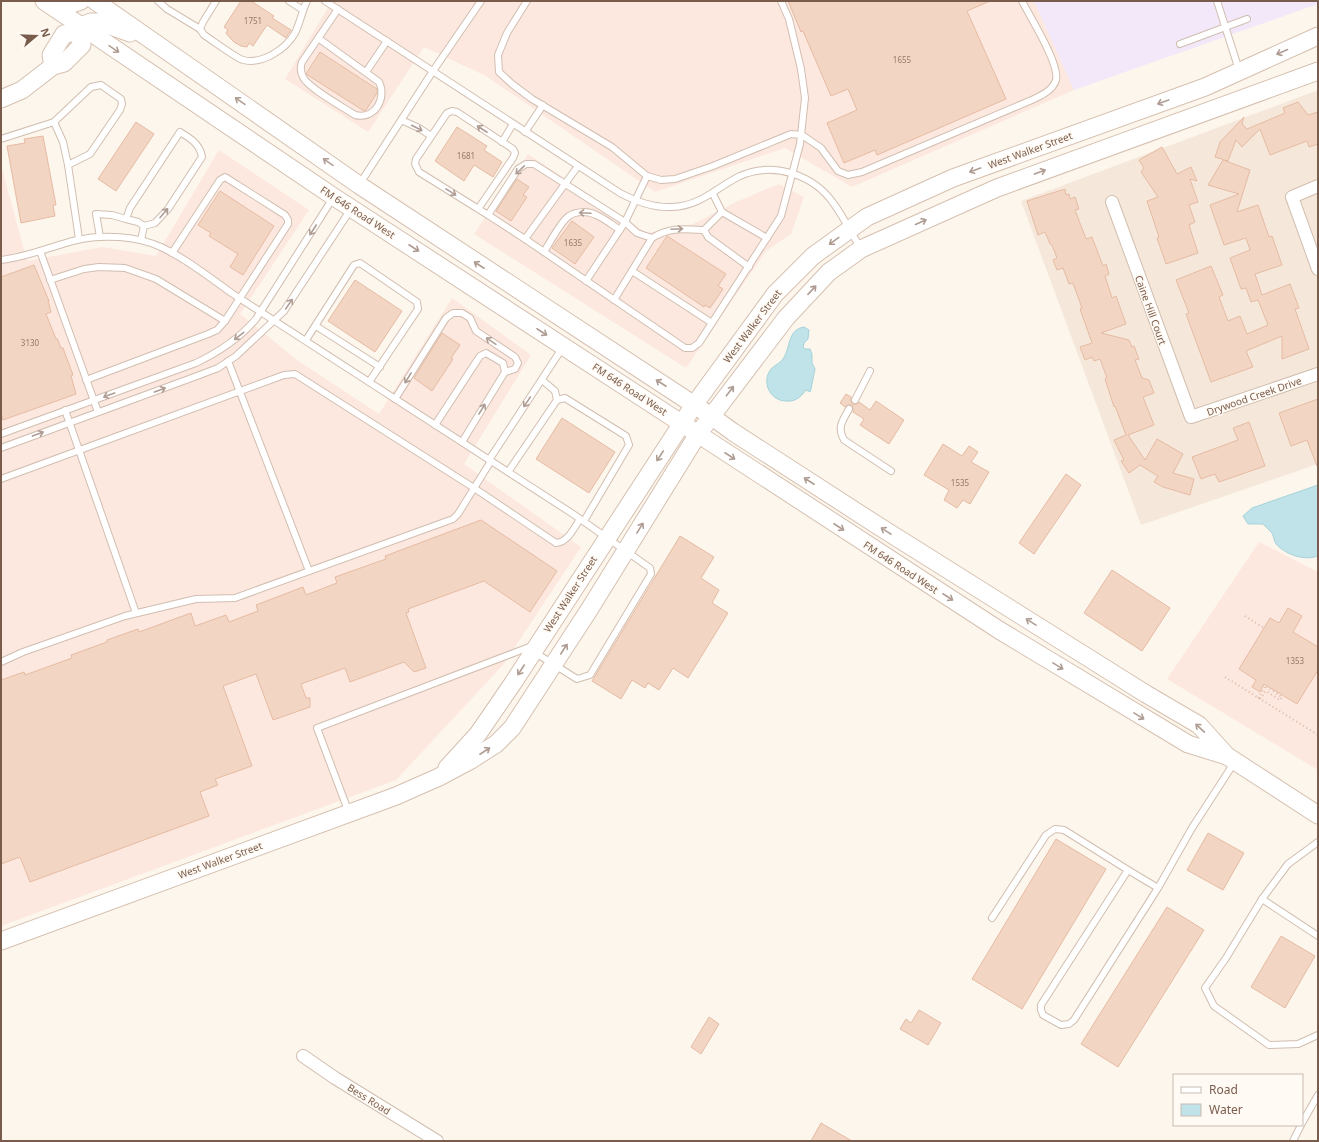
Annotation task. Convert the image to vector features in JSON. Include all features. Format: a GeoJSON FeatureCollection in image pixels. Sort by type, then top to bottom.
{"type":"FeatureCollection","features":[{"type":"Feature","properties":{"kind":"main road","name":"FM 646 Road West"},"geometry":{"type":"LineString","coordinates":[[44,1],[80,30],[868,546],[1013,638],[1188,744],[1231,759],[1318,815]]}},
{"type":"Feature","properties":{"kind":"main road"},"geometry":{"type":"LineString","coordinates":[[59,1],[72,4],[81,1]]}},
{"type":"Feature","properties":{"kind":"main road","name":"FM 646 Road West"},"geometry":{"type":"LineString","coordinates":[[95,1],[360,185],[733,432],[880,527],[1146,694],[1199,725],[1231,759]]}},
{"type":"Feature","properties":{"kind":"main road"},"geometry":{"type":"LineString","coordinates":[[1,99],[22,90],[53,66],[64,63],[82,45],[80,30],[91,22],[99,22],[138,36],[145,35]]}},
{"type":"Feature","properties":{"kind":"main road","name":"West Walker Street"},"geometry":{"type":"LineString","coordinates":[[439,778],[478,734],[694,405],[775,294],[813,256],[867,217],[953,178],[1205,87],[1318,36]]}},
{"type":"Feature","properties":{"kind":"main road","name":"West Walker Street"},"geometry":{"type":"LineString","coordinates":[[1,939],[396,796],[439,778],[496,744],[512,728],[554,665],[698,434],[786,318],[829,272],[861,249],[997,188],[1318,71]]}},
{"type":"Feature","properties":{"kind":"street"},"geometry":{"type":"LineString","coordinates":[[1318,186],[1292,197],[1318,269]]}},
{"type":"Feature","properties":{"kind":"street","name":"Caine Hill Court"},"geometry":{"type":"LineString","coordinates":[[1112,202],[1191,417]]}},
{"type":"Feature","properties":{"kind":"street","name":"Drywood Creek Drive"},"geometry":{"type":"LineString","coordinates":[[1191,417],[1318,374]]}},
{"type":"Feature","properties":{"kind":"street","name":"Bess Road"},"geometry":{"type":"LineString","coordinates":[[303,1056],[335,1078],[437,1141]]}},
{"type":"Feature","properties":{"kind":"lane"},"geometry":{"type":"LineString","coordinates":[[158,1],[200,29],[204,35],[243,60],[255,60],[268,57],[285,44],[295,33],[307,1]]}},
{"type":"Feature","properties":{"kind":"lane"},"geometry":{"type":"LineString","coordinates":[[200,29],[216,1]]}},
{"type":"Feature","properties":{"kind":"lane"},"geometry":{"type":"LineString","coordinates":[[289,1],[303,10]]}},
{"type":"Feature","properties":{"kind":"lane"},"geometry":{"type":"LineString","coordinates":[[325,1],[635,202],[660,207],[673,207],[698,201],[713,194],[740,176],[757,171],[772,170],[792,173],[803,178],[823,192],[834,204],[861,249]]}},
{"type":"Feature","properties":{"kind":"lane"},"geometry":{"type":"LineString","coordinates":[[360,185],[433,71],[481,1]]}},
{"type":"Feature","properties":{"kind":"lane"},"geometry":{"type":"LineString","coordinates":[[527,1],[507,33],[498,55],[499,72],[512,84],[543,105],[612,147],[647,176],[661,180],[675,179],[713,166],[791,134],[802,134],[821,148],[838,171],[848,176],[862,172],[1034,99],[1049,91],[1056,80],[1056,70],[1042,38],[1022,1]]}},
{"type":"Feature","properties":{"kind":"lane"},"geometry":{"type":"LineString","coordinates":[[478,209],[513,158],[515,153],[514,149],[457,112],[452,111],[447,113],[416,159],[415,164],[419,172],[525,239],[685,348],[692,348],[699,343],[781,216],[802,134],[805,98],[801,69],[789,19],[781,1]]}},
{"type":"Feature","properties":{"kind":"lane"},"geometry":{"type":"LineString","coordinates":[[1217,1],[1239,72]]}},
{"type":"Feature","properties":{"kind":"lane"},"geometry":{"type":"LineString","coordinates":[[318,38],[379,82],[382,88],[382,95],[377,107],[371,114],[363,117],[355,115],[309,85],[303,77],[300,69],[302,62],[318,38],[338,9]]}},
{"type":"Feature","properties":{"kind":"lane"},"geometry":{"type":"LineString","coordinates":[[1180,44],[1247,19]]}},
{"type":"Feature","properties":{"kind":"lane"},"geometry":{"type":"LineString","coordinates":[[366,72],[387,41]]}},
{"type":"Feature","properties":{"kind":"lane"},"geometry":{"type":"LineString","coordinates":[[1,139],[54,122],[92,87],[96,85],[103,86],[119,97],[122,102],[120,110],[90,154],[68,165]]}},
{"type":"Feature","properties":{"kind":"lane"},"geometry":{"type":"LineString","coordinates":[[525,132],[543,105]]}},
{"type":"Feature","properties":{"kind":"lane"},"geometry":{"type":"LineString","coordinates":[[401,120],[419,128],[431,136]]}},
{"type":"Feature","properties":{"kind":"lane"},"geometry":{"type":"LineString","coordinates":[[54,122],[63,142],[68,165],[79,239]]}},
{"type":"Feature","properties":{"kind":"lane"},"geometry":{"type":"LineString","coordinates":[[502,142],[513,124]]}},
{"type":"Feature","properties":{"kind":"lane"},"geometry":{"type":"LineString","coordinates":[[126,219],[130,208],[180,132],[194,141],[199,147],[202,157],[177,196],[164,213],[155,222],[144,226]]}},
{"type":"Feature","properties":{"kind":"lane"},"geometry":{"type":"LineString","coordinates":[[488,216],[518,169],[526,164],[534,164],[625,222],[637,232],[652,238]]}},
{"type":"Feature","properties":{"kind":"lane"},"geometry":{"type":"LineString","coordinates":[[525,239],[578,166]]}},
{"type":"Feature","properties":{"kind":"lane"},"geometry":{"type":"LineString","coordinates":[[586,281],[625,222],[647,176]]}},
{"type":"Feature","properties":{"kind":"lane"},"geometry":{"type":"LineString","coordinates":[[86,380],[216,330],[225,321],[288,224],[288,220],[285,215],[225,177],[220,180],[172,253]]}},
{"type":"Feature","properties":{"kind":"lane"},"geometry":{"type":"LineString","coordinates":[[713,194],[722,212],[767,238]]}},
{"type":"Feature","properties":{"kind":"lane"},"geometry":{"type":"LineString","coordinates":[[1,434],[196,363],[212,355],[230,343],[247,330],[261,312],[334,197]]}},
{"type":"Feature","properties":{"kind":"lane"},"geometry":{"type":"LineString","coordinates":[[1,448],[218,368],[236,356],[284,311],[352,208]]}},
{"type":"Feature","properties":{"kind":"lane"},"geometry":{"type":"LineString","coordinates":[[544,252],[568,216],[574,214],[581,212],[597,215],[620,230]]}},
{"type":"Feature","properties":{"kind":"lane"},"geometry":{"type":"LineString","coordinates":[[704,230],[722,212]]}},
{"type":"Feature","properties":{"kind":"lane"},"geometry":{"type":"LineString","coordinates":[[100,237],[96,214],[138,222],[144,226]]}},
{"type":"Feature","properties":{"kind":"lane"},"geometry":{"type":"LineString","coordinates":[[141,240],[144,226]]}},
{"type":"Feature","properties":{"kind":"lane"},"geometry":{"type":"LineString","coordinates":[[614,300],[652,238],[670,229],[683,228],[704,230]]}},
{"type":"Feature","properties":{"kind":"lane"},"geometry":{"type":"LineString","coordinates":[[704,230],[708,238],[749,267]]}},
{"type":"Feature","properties":{"kind":"lane"},"geometry":{"type":"LineString","coordinates":[[1,260],[12,259],[79,239],[100,237],[141,240],[161,246],[582,520],[650,568],[651,574],[590,675],[577,679],[554,665],[535,648],[317,728],[349,813]]}},
{"type":"Feature","properties":{"kind":"lane"},"geometry":{"type":"LineString","coordinates":[[40,251],[98,412]]}},
{"type":"Feature","properties":{"kind":"lane"},"geometry":{"type":"LineString","coordinates":[[306,340],[354,265],[360,263],[417,302],[418,309],[369,382]]}},
{"type":"Feature","properties":{"kind":"lane"},"geometry":{"type":"LineString","coordinates":[[50,280],[84,269],[99,267],[125,268],[156,279],[225,321]]}},
{"type":"Feature","properties":{"kind":"lane"},"geometry":{"type":"LineString","coordinates":[[632,271],[712,323]]}},
{"type":"Feature","properties":{"kind":"lane"},"geometry":{"type":"LineString","coordinates":[[395,399],[446,318],[453,313],[462,313],[470,318],[476,331],[515,357],[518,363],[515,369],[505,372],[462,442]]}},
{"type":"Feature","properties":{"kind":"lane"},"geometry":{"type":"LineString","coordinates":[[316,326],[380,367]]}},
{"type":"Feature","properties":{"kind":"lane"},"geometry":{"type":"LineString","coordinates":[[1,662],[29,650],[136,613],[196,599],[235,598],[453,519],[458,514],[490,460],[564,346]]}},
{"type":"Feature","properties":{"kind":"lane"},"geometry":{"type":"LineString","coordinates":[[435,425],[480,356],[486,353],[503,364],[505,372]]}},
{"type":"Feature","properties":{"kind":"lane"},"geometry":{"type":"LineString","coordinates":[[228,361],[309,571]]}},
{"type":"Feature","properties":{"kind":"lane"},"geometry":{"type":"LineString","coordinates":[[855,400],[870,371]]}},
{"type":"Feature","properties":{"kind":"lane"},"geometry":{"type":"LineString","coordinates":[[1,479],[284,375],[295,374],[474,488],[556,543],[562,543],[582,520],[629,446],[626,436],[565,398],[557,400],[508,472]]}},
{"type":"Feature","properties":{"kind":"lane"},"geometry":{"type":"LineString","coordinates":[[542,380],[555,391],[557,400]]}},
{"type":"Feature","properties":{"kind":"lane"},"geometry":{"type":"LineString","coordinates":[[849,409],[841,424],[840,432],[844,440],[891,471]]}},
{"type":"Feature","properties":{"kind":"lane"},"geometry":{"type":"LineString","coordinates":[[66,410],[136,613]]}},
{"type":"Feature","properties":{"kind":"lane"},"geometry":{"type":"LineString","coordinates":[[1128,870],[1042,1005],[1041,1010],[1043,1015],[1061,1025],[1068,1024],[1074,1020],[1158,888],[1231,759]]}},
{"type":"Feature","properties":{"kind":"lane"},"geometry":{"type":"LineString","coordinates":[[992,918],[1046,835],[1055,829],[1064,830],[1158,888]]}},
{"type":"Feature","properties":{"kind":"lane"},"geometry":{"type":"LineString","coordinates":[[1318,842],[1288,864],[1262,899],[1226,958],[1205,988],[1214,1006],[1268,1045],[1298,1044],[1318,1035]]}},
{"type":"Feature","properties":{"kind":"lane"},"geometry":{"type":"LineString","coordinates":[[1262,899],[1318,936]]}},
{"type":"Feature","properties":{"kind":"lane"},"geometry":{"type":"LineString","coordinates":[[1303,1121],[1318,1095]]}},
{"type":"Feature","properties":{"kind":"lane"},"geometry":{"type":"LineString","coordinates":[[1292,1141],[1300,1126]]}},
{"type":"Feature","properties":{"kind":"path"},"geometry":{"type":"LineString","coordinates":[[1245,616],[1264,628]]}},
{"type":"Feature","properties":{"kind":"path"},"geometry":{"type":"LineString","coordinates":[[1225,677],[1318,735]]}},
{"type":"Feature","properties":{"kind":"path"},"geometry":{"type":"LineString","coordinates":[[1265,686],[1282,697],[1280,700],[1266,691],[1259,698],[1265,686]]}},
{"type":"Feature","properties":{"kind":"shaded area"},"geometry":{"type":"Polygon","coordinates":[[[332,1],[1034,1],[1074,90],[852,187],[785,148],[655,192],[486,76],[424,47],[368,132],[285,79],[332,1]]]}},
{"type":"Feature","properties":{"kind":"shaded area"},"geometry":{"type":"Polygon","coordinates":[[[1034,1],[1318,1],[1318,4],[1074,90],[1034,1]]]}},
{"type":"Feature","properties":{"kind":"shaded area"},"geometry":{"type":"Polygon","coordinates":[[[1318,90],[1318,464],[1141,525],[1021,201],[1318,90]]]}},
{"type":"Feature","properties":{"kind":"shaded area"},"geometry":{"type":"Polygon","coordinates":[[[219,150],[309,210],[240,314],[297,360],[379,414],[452,298],[531,355],[464,464],[581,547],[503,665],[396,780],[1,926],[1,165],[27,261],[102,247],[156,256],[219,150]]]}},
{"type":"Feature","properties":{"kind":"shaded area"},"geometry":{"type":"Polygon","coordinates":[[[528,154],[647,233],[693,224],[736,202],[779,184],[804,197],[791,234],[766,251],[686,368],[474,234],[528,154]]]}},
{"type":"Feature","properties":{"kind":"shaded area"},"geometry":{"type":"Polygon","coordinates":[[[1259,542],[1318,572],[1318,770],[1167,679],[1259,542]]]}},
{"type":"Feature","properties":{"kind":"water"},"geometry":{"type":"Polygon","coordinates":[[[804,327],[809,330],[808,339],[804,343],[803,347],[805,349],[810,349],[812,354],[812,363],[815,369],[811,389],[810,392],[806,390],[792,401],[780,400],[771,394],[769,390],[767,385],[768,374],[771,369],[783,359],[792,335],[804,327]]]}},
{"type":"Feature","properties":{"kind":"water"},"geometry":{"type":"Polygon","coordinates":[[[1318,485],[1318,556],[1307,558],[1286,552],[1277,545],[1272,533],[1263,524],[1248,524],[1243,516],[1252,508],[1318,485]]]}},
{"type":"Feature","properties":{"kind":"building"},"geometry":{"type":"Polygon","coordinates":[[[241,1],[251,1],[274,16],[272,18],[291,30],[286,38],[267,25],[253,46],[249,43],[247,47],[241,46],[234,42],[226,33],[228,30],[224,27],[241,1]]]}},
{"type":"Feature","properties":{"kind":"building"},"geometry":{"type":"Polygon","coordinates":[[[788,1],[990,1],[967,11],[1006,99],[877,155],[875,150],[844,163],[827,123],[857,110],[848,89],[831,96],[803,31],[801,32],[788,1]]]}},
{"type":"Feature","properties":{"kind":"building"},"geometry":{"type":"Polygon","coordinates":[[[320,52],[377,89],[377,93],[366,110],[364,111],[306,74],[320,52]]]}},
{"type":"Feature","properties":{"kind":"building"},"geometry":{"type":"Polygon","coordinates":[[[1298,102],[1308,115],[1318,112],[1318,144],[1309,147],[1307,141],[1270,155],[1260,129],[1242,147],[1236,140],[1228,161],[1215,157],[1220,142],[1244,117],[1242,124],[1247,129],[1285,113],[1283,108],[1298,102]]]}},
{"type":"Feature","properties":{"kind":"building"},"geometry":{"type":"Polygon","coordinates":[[[136,122],[154,134],[116,191],[98,179],[136,122]]]}},
{"type":"Feature","properties":{"kind":"building"},"geometry":{"type":"Polygon","coordinates":[[[457,127],[487,146],[484,150],[502,162],[493,177],[474,165],[464,181],[435,161],[457,127]]]}},
{"type":"Feature","properties":{"kind":"building"},"geometry":{"type":"Polygon","coordinates":[[[43,136],[56,205],[53,205],[55,216],[21,223],[7,146],[25,143],[24,139],[43,136]]]}},
{"type":"Feature","properties":{"kind":"building"},"geometry":{"type":"Polygon","coordinates":[[[1162,147],[1177,174],[1191,167],[1197,181],[1190,179],[1198,202],[1189,205],[1195,222],[1189,225],[1198,253],[1166,264],[1147,201],[1158,197],[1141,172],[1144,168],[1139,160],[1162,147]]]}},
{"type":"Feature","properties":{"kind":"building"},"geometry":{"type":"Polygon","coordinates":[[[1223,160],[1250,170],[1237,212],[1258,205],[1269,237],[1272,236],[1282,265],[1255,274],[1262,295],[1290,284],[1299,308],[1295,309],[1309,349],[1282,359],[1282,336],[1246,351],[1253,367],[1211,382],[1186,314],[1189,313],[1176,280],[1211,266],[1223,295],[1219,297],[1228,321],[1240,316],[1247,334],[1268,325],[1258,300],[1251,302],[1246,288],[1241,289],[1230,258],[1250,250],[1246,238],[1224,245],[1210,205],[1239,194],[1208,185],[1223,160]]]}},
{"type":"Feature","properties":{"kind":"building"},"geometry":{"type":"Polygon","coordinates":[[[517,179],[529,187],[523,195],[527,197],[511,221],[496,211],[517,179]]]}},
{"type":"Feature","properties":{"kind":"building"},"geometry":{"type":"Polygon","coordinates":[[[1065,189],[1066,195],[1069,194],[1070,199],[1075,197],[1079,209],[1075,210],[1086,239],[1092,237],[1103,266],[1106,264],[1109,274],[1105,276],[1112,298],[1116,296],[1126,324],[1101,333],[1129,340],[1132,347],[1134,346],[1139,359],[1135,360],[1142,378],[1149,380],[1154,393],[1143,397],[1154,425],[1128,435],[1145,460],[1157,439],[1183,454],[1173,473],[1194,479],[1190,495],[1163,487],[1154,482],[1158,476],[1140,465],[1129,473],[1121,461],[1124,460],[1114,440],[1126,435],[1115,406],[1114,407],[1105,379],[1107,378],[1100,359],[1094,361],[1092,357],[1085,360],[1080,347],[1092,343],[1073,283],[1069,284],[1063,268],[1057,270],[1053,260],[1057,258],[1052,245],[1050,244],[1045,232],[1038,235],[1027,201],[1065,189]]]}},
{"type":"Feature","properties":{"kind":"building"},"geometry":{"type":"Polygon","coordinates":[[[220,191],[274,226],[243,275],[230,267],[238,254],[209,236],[211,233],[198,225],[220,191]]]}},
{"type":"Feature","properties":{"kind":"building"},"geometry":{"type":"Polygon","coordinates":[[[572,221],[594,237],[575,264],[552,248],[572,221]]]}},
{"type":"Feature","properties":{"kind":"building"},"geometry":{"type":"Polygon","coordinates":[[[667,236],[726,274],[718,286],[723,289],[710,308],[705,305],[704,307],[646,268],[667,236]]]}},
{"type":"Feature","properties":{"kind":"building"},"geometry":{"type":"Polygon","coordinates":[[[34,265],[49,301],[51,312],[46,314],[56,339],[57,338],[61,348],[63,348],[73,375],[71,376],[76,394],[3,420],[1,414],[1,277],[34,265]]]}},
{"type":"Feature","properties":{"kind":"building"},"geometry":{"type":"Polygon","coordinates":[[[355,280],[402,311],[375,352],[328,321],[355,280]]]}},
{"type":"Feature","properties":{"kind":"building"},"geometry":{"type":"Polygon","coordinates":[[[442,333],[460,345],[451,358],[453,359],[432,391],[414,378],[442,333]]]}},
{"type":"Feature","properties":{"kind":"building"},"geometry":{"type":"Polygon","coordinates":[[[846,394],[851,397],[853,404],[857,404],[859,402],[870,410],[876,401],[904,420],[889,444],[860,425],[864,419],[853,412],[852,405],[845,407],[840,403],[846,394]]]}},
{"type":"Feature","properties":{"kind":"building"},"geometry":{"type":"Polygon","coordinates":[[[1318,399],[1317,466],[1307,440],[1291,446],[1279,413],[1318,399]]]}},
{"type":"Feature","properties":{"kind":"building"},"geometry":{"type":"Polygon","coordinates":[[[562,418],[615,452],[589,493],[536,459],[562,418]]]}},
{"type":"Feature","properties":{"kind":"building"},"geometry":{"type":"Polygon","coordinates":[[[1249,422],[1265,466],[1219,482],[1215,474],[1201,479],[1192,457],[1238,440],[1233,428],[1249,422]]]}},
{"type":"Feature","properties":{"kind":"building"},"geometry":{"type":"Polygon","coordinates":[[[943,444],[962,456],[969,446],[978,452],[971,462],[989,472],[970,504],[963,500],[957,508],[944,500],[949,490],[924,475],[943,444]]]}},
{"type":"Feature","properties":{"kind":"building"},"geometry":{"type":"Polygon","coordinates":[[[1066,474],[1081,485],[1034,554],[1019,543],[1066,474]]]}},
{"type":"Feature","properties":{"kind":"building"},"geometry":{"type":"Polygon","coordinates":[[[481,520],[557,571],[530,612],[484,581],[408,609],[409,612],[406,613],[426,668],[414,672],[404,662],[350,682],[345,668],[301,684],[306,698],[310,698],[310,707],[273,720],[256,674],[223,686],[252,766],[215,779],[218,785],[200,792],[209,816],[30,882],[20,857],[1,864],[1,680],[24,672],[25,675],[72,658],[71,655],[107,642],[107,640],[138,629],[139,632],[191,613],[195,626],[226,615],[229,622],[258,611],[256,605],[303,587],[306,595],[337,583],[335,577],[386,559],[385,556],[481,520]]]}},
{"type":"Feature","properties":{"kind":"building"},"geometry":{"type":"Polygon","coordinates":[[[680,536],[714,557],[701,578],[719,590],[712,603],[728,613],[688,678],[673,668],[659,690],[648,683],[645,688],[632,680],[621,699],[592,681],[680,536]]]}},
{"type":"Feature","properties":{"kind":"building"},"geometry":{"type":"Polygon","coordinates":[[[1112,570],[1170,608],[1142,651],[1084,613],[1112,570]]]}},
{"type":"Feature","properties":{"kind":"building"},"geometry":{"type":"Polygon","coordinates":[[[1288,608],[1302,616],[1293,632],[1318,647],[1318,670],[1297,704],[1264,684],[1260,692],[1252,687],[1256,680],[1239,669],[1270,618],[1279,623],[1288,608]]]}},
{"type":"Feature","properties":{"kind":"building"},"geometry":{"type":"Polygon","coordinates":[[[1208,833],[1244,853],[1223,890],[1187,870],[1208,833]]]}},
{"type":"Feature","properties":{"kind":"building"},"geometry":{"type":"Polygon","coordinates":[[[1056,839],[1106,869],[1022,1009],[972,979],[1056,839]]]}},
{"type":"Feature","properties":{"kind":"building"},"geometry":{"type":"Polygon","coordinates":[[[1167,907],[1204,930],[1118,1067],[1081,1044],[1167,907]]]}},
{"type":"Feature","properties":{"kind":"building"},"geometry":{"type":"Polygon","coordinates":[[[1281,936],[1315,956],[1285,1008],[1251,987],[1281,936]]]}},
{"type":"Feature","properties":{"kind":"building"},"geometry":{"type":"Polygon","coordinates":[[[919,1010],[941,1023],[928,1045],[900,1029],[906,1019],[911,1023],[919,1010]]]}},
{"type":"Feature","properties":{"kind":"building"},"geometry":{"type":"Polygon","coordinates":[[[709,1017],[719,1024],[701,1054],[691,1047],[709,1017]]]}},
{"type":"Feature","properties":{"kind":"building"},"geometry":{"type":"Polygon","coordinates":[[[821,1123],[852,1141],[811,1141],[821,1123]]]}}]}
